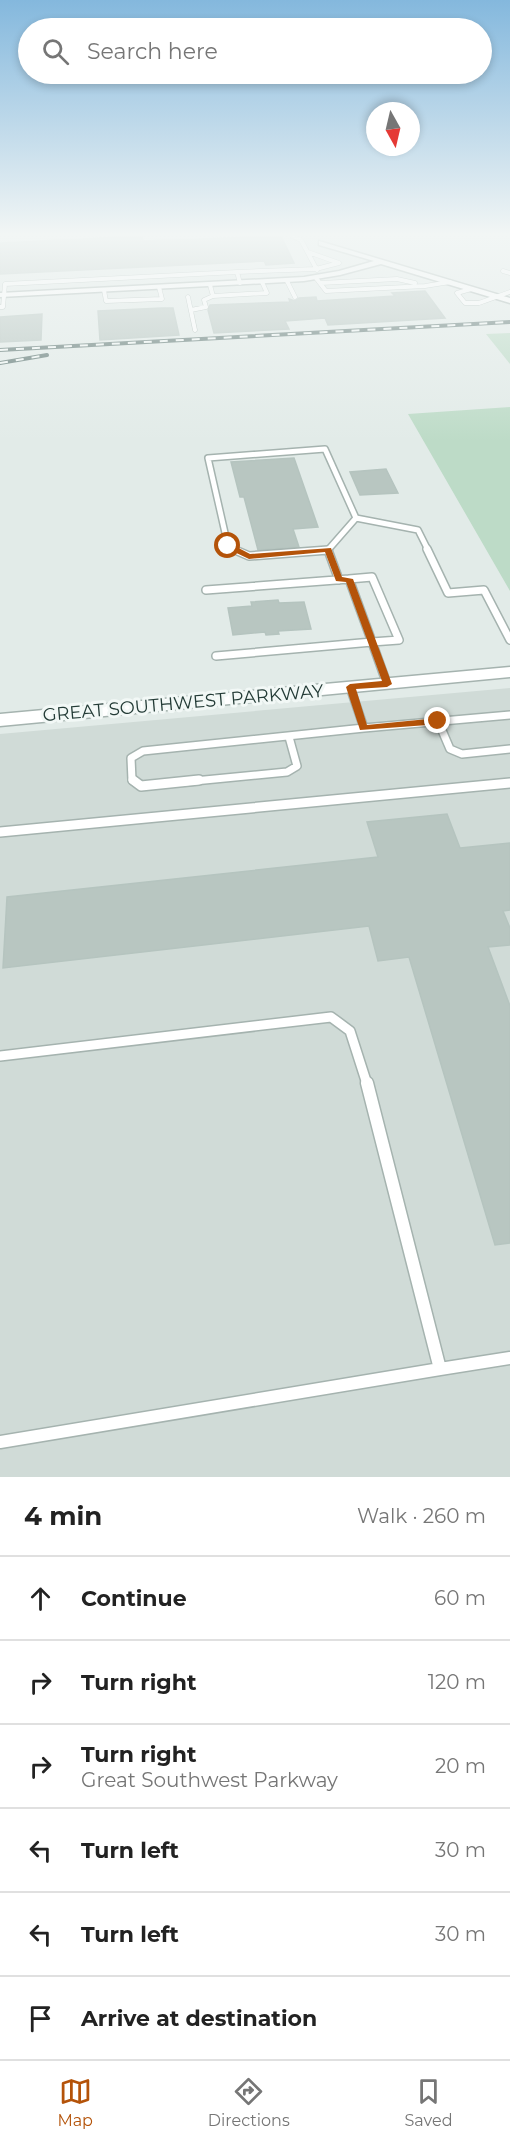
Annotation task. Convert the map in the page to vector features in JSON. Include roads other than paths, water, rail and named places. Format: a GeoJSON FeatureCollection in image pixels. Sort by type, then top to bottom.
{"type":"FeatureCollection","features":[{"type":"Feature","properties":{"kind":"street","name":"GREAT SOUTHWEST PARKWAY"},"geometry":{"type":"LineString","coordinates":[[0,720],[510,672]]}},
{"type":"Feature","properties":{"kind":"lane"},"geometry":{"type":"LineString","coordinates":[[189,304],[195,330]]}},
{"type":"Feature","properties":{"kind":"lane"},"geometry":{"type":"LineString","coordinates":[[190,310],[205,308],[204,304]]}},
{"type":"Feature","properties":{"kind":"lane"},"geometry":{"type":"LineString","coordinates":[[326,449],[356,518],[328,550],[249,556],[228,546],[208,458],[326,449]]}},
{"type":"Feature","properties":{"kind":"lane"},"geometry":{"type":"LineString","coordinates":[[356,518],[418,530],[448,593],[484,590],[510,640]]}},
{"type":"Feature","properties":{"kind":"lane"},"geometry":{"type":"LineString","coordinates":[[328,550],[339,580]]}},
{"type":"Feature","properties":{"kind":"lane"},"geometry":{"type":"LineString","coordinates":[[206,590],[372,577],[399,640],[216,656]]}},
{"type":"Feature","properties":{"kind":"lane"},"geometry":{"type":"LineString","coordinates":[[349,579],[387,684]]}},
{"type":"Feature","properties":{"kind":"lane"},"geometry":{"type":"LineString","coordinates":[[350,687],[364,728]]}},
{"type":"Feature","properties":{"kind":"lane"},"geometry":{"type":"LineString","coordinates":[[289,737],[297,766],[287,772],[141,786],[132,780],[130,759],[143,751],[510,715]]}},
{"type":"Feature","properties":{"kind":"lane"},"geometry":{"type":"LineString","coordinates":[[438,721],[450,749],[462,754],[510,749]]}},
{"type":"Feature","properties":{"kind":"lane"},"geometry":{"type":"LineString","coordinates":[[0,832],[510,783]]}},
{"type":"Feature","properties":{"kind":"lane"},"geometry":{"type":"LineString","coordinates":[[0,1056],[330,1017],[350,1030],[362,1063],[440,1369]]}},
{"type":"Feature","properties":{"kind":"lane"},"geometry":{"type":"LineString","coordinates":[[0,1442],[510,1358]]}},
{"type":"Feature","properties":{"kind":"railway"},"geometry":{"type":"LineString","coordinates":[[0,350],[510,322]]}},
{"type":"Feature","properties":{"kind":"railway"},"geometry":{"type":"LineString","coordinates":[[0,363],[47,355]]}}]}
